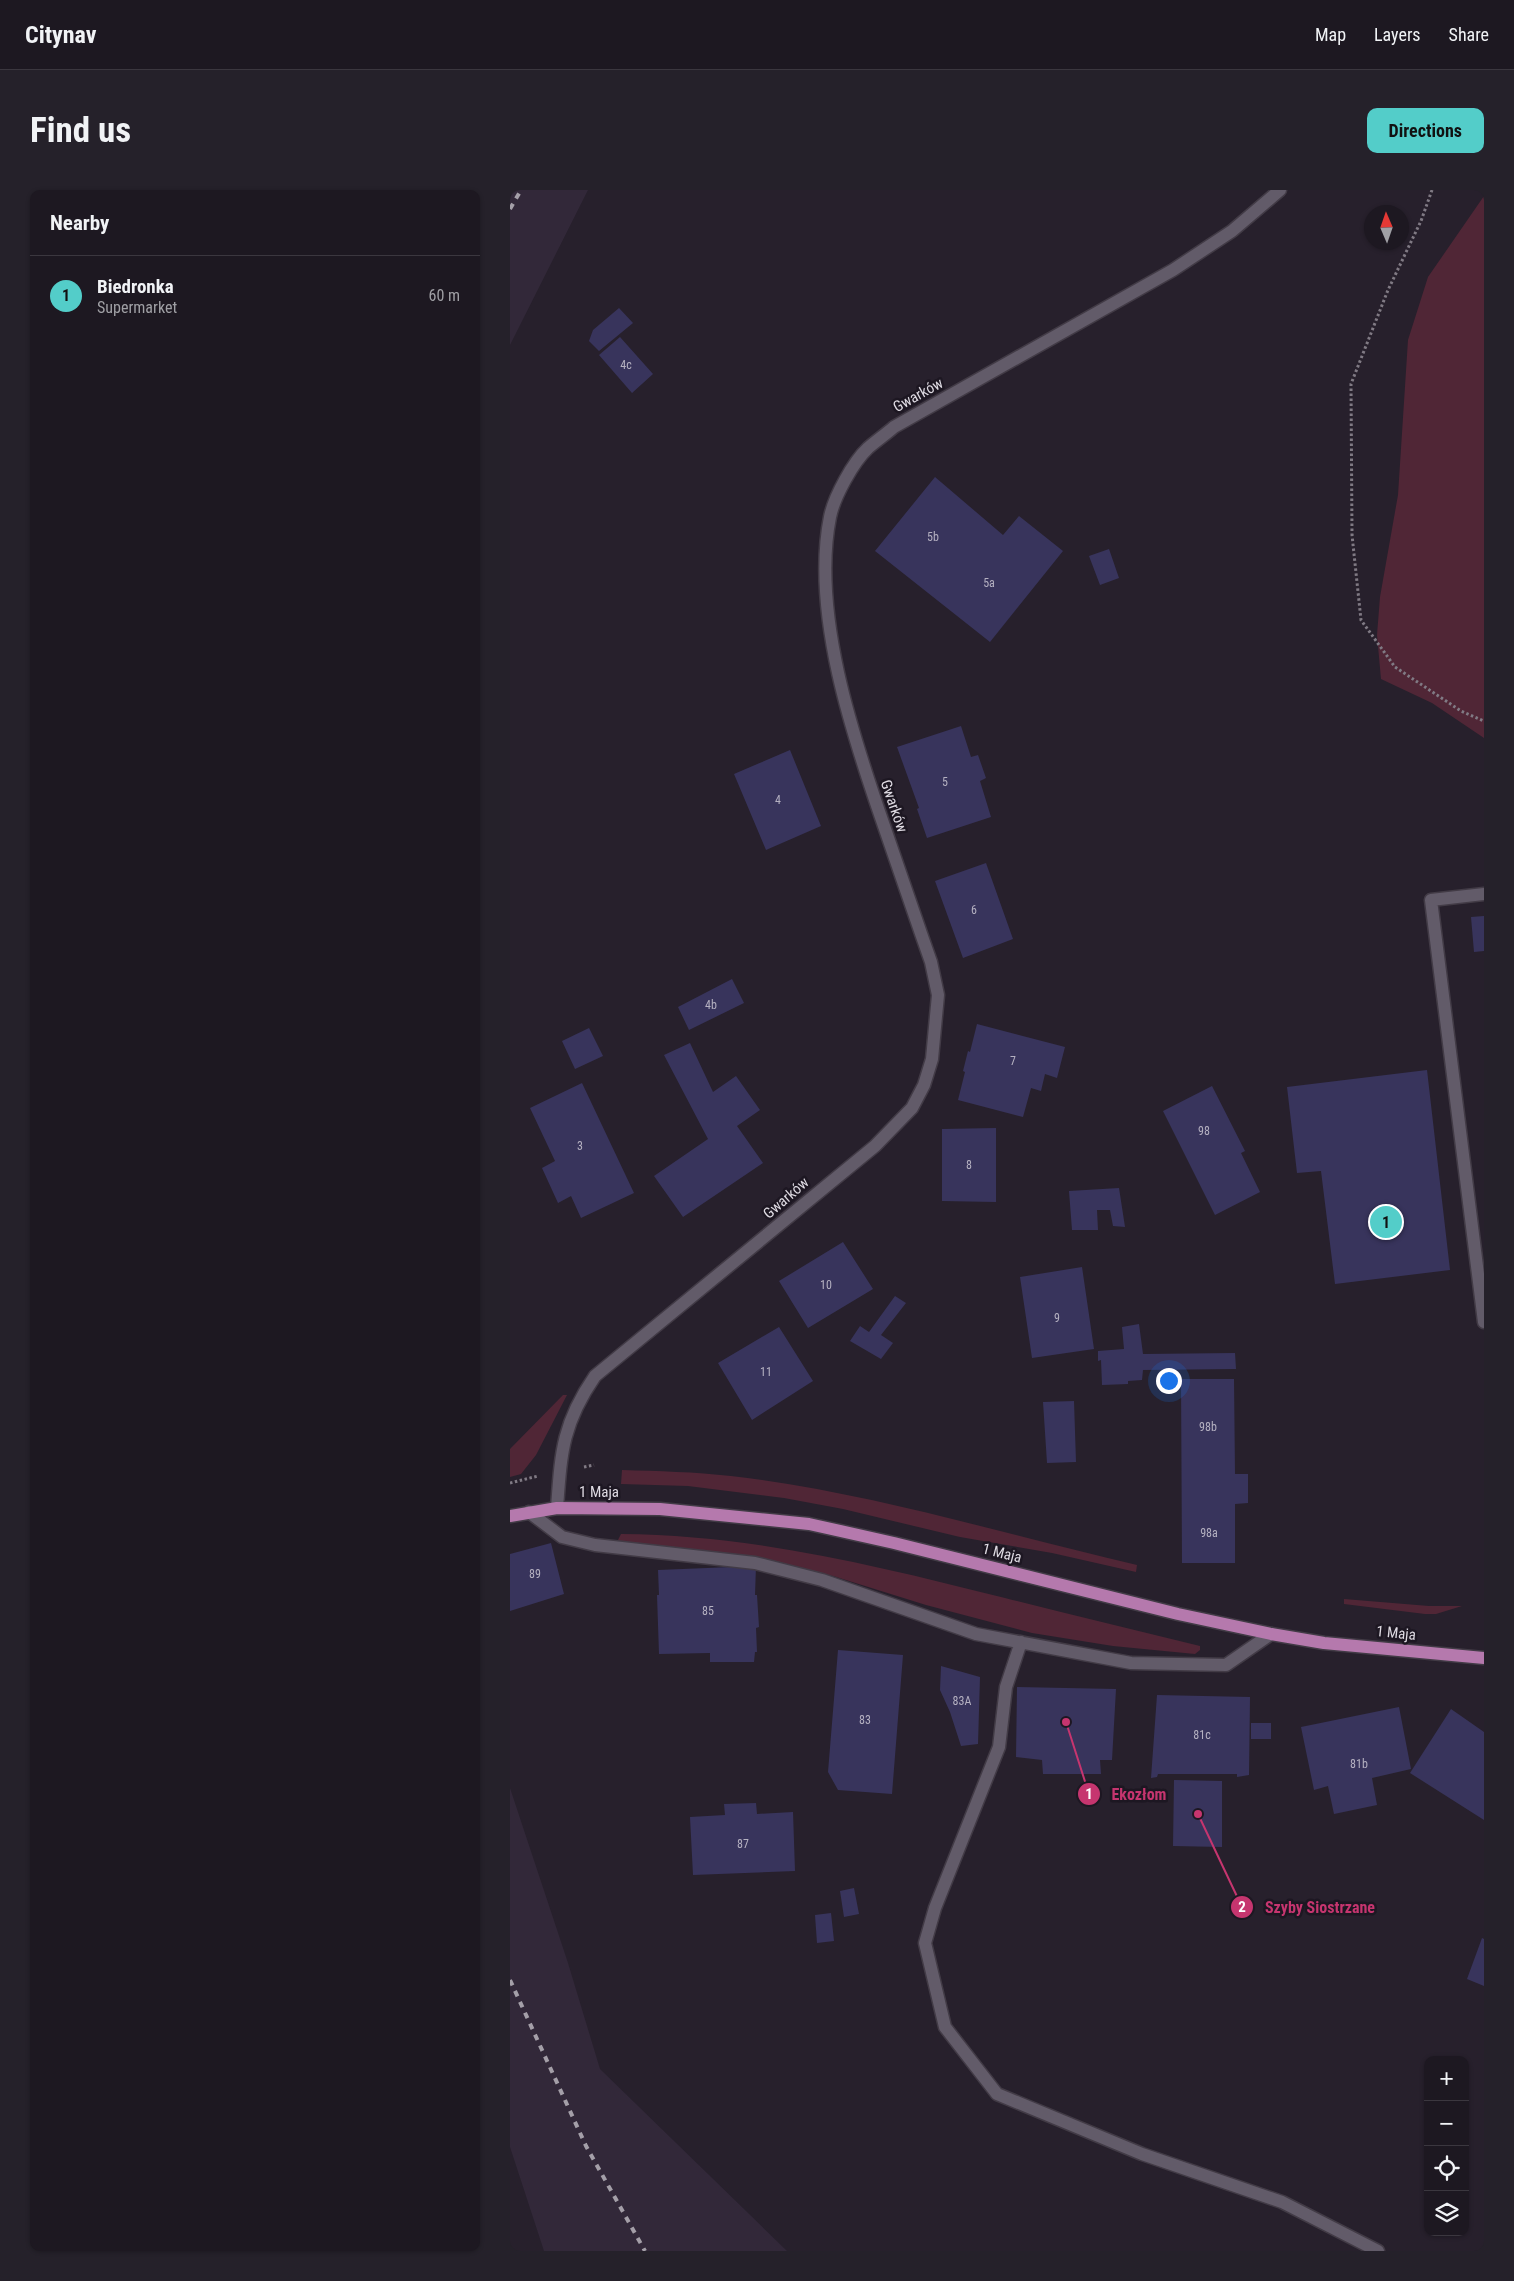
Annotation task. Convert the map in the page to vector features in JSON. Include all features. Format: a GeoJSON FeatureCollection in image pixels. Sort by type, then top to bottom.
{"type":"FeatureCollection","features":[{"type":"Feature","properties":{"kind":"main road","name":"1 Maja"},"geometry":{"type":"LineString","coordinates":[[510,1516],[556,1508],[660,1509],[809,1524],[894,1543],[1178,1614],[1271,1634],[1324,1643],[1484,1658]]}},
{"type":"Feature","properties":{"kind":"street","name":"Gwarków"},"geometry":{"type":"LineString","coordinates":[[556,1508],[561,1449],[574,1408],[595,1376],[875,1146],[912,1108],[924,1086],[932,1059],[938,995],[931,962],[851,726],[837,668],[829,618],[826,576],[830,516],[838,494],[867,450],[894,427],[1173,270],[1232,231],[1280,190]]}},
{"type":"Feature","properties":{"kind":"street"},"geometry":{"type":"LineString","coordinates":[[1484,894],[1430,900],[1484,1322]]}},
{"type":"Feature","properties":{"kind":"street"},"geometry":{"type":"LineString","coordinates":[[529,1512],[562,1537],[595,1545],[755,1563],[822,1580],[976,1634],[1131,1663],[1226,1665],[1271,1634]]}},
{"type":"Feature","properties":{"kind":"street"},"geometry":{"type":"LineString","coordinates":[[1021,1642],[1006,1687],[999,1747],[935,1908],[925,1944],[945,2027],[997,2094],[1142,2154],[1282,2202],[1378,2251]]}},
{"type":"Feature","properties":{"kind":"path"},"geometry":{"type":"LineString","coordinates":[[1432,190],[1421,221],[1388,290],[1351,384],[1352,534],[1361,620],[1396,667],[1461,712],[1484,722]]}},
{"type":"Feature","properties":{"kind":"shaded area"},"geometry":{"type":"Polygon","coordinates":[[[510,190],[588,190],[510,345],[510,190]]]}},
{"type":"Feature","properties":{"kind":"shaded area"},"geometry":{"type":"Polygon","coordinates":[[[1484,196],[1484,738],[1432,703],[1381,679],[1377,635],[1380,597],[1398,495],[1408,340],[1428,277],[1484,196]]]}},
{"type":"Feature","properties":{"kind":"shaded area"},"geometry":{"type":"Polygon","coordinates":[[[563,1395],[567,1395],[536,1455],[521,1474],[510,1477],[510,1449],[563,1395]]]}},
{"type":"Feature","properties":{"kind":"shaded area"},"geometry":{"type":"Polygon","coordinates":[[[622,1470],[731,1476],[834,1492],[1137,1565],[1136,1572],[1052,1553],[960,1537],[843,1509],[784,1498],[688,1486],[621,1484],[622,1470]]]}},
{"type":"Feature","properties":{"kind":"shaded area"},"geometry":{"type":"Polygon","coordinates":[[[621,1534],[719,1540],[815,1554],[910,1575],[1200,1646],[1200,1650],[1195,1654],[1113,1646],[1032,1633],[926,1605],[833,1576],[776,1563],[617,1542],[621,1534]]]}},
{"type":"Feature","properties":{"kind":"shaded area"},"geometry":{"type":"Polygon","coordinates":[[[1344,1599],[1429,1606],[1462,1606],[1436,1614],[1425,1614],[1344,1604],[1344,1599]]]}},
{"type":"Feature","properties":{"kind":"shaded area"},"geometry":{"type":"Polygon","coordinates":[[[510,1788],[568,1963],[600,2069],[787,2251],[544,2251],[510,2147],[510,1788]]]}},
{"type":"Feature","properties":{"kind":"building"},"geometry":{"type":"Polygon","coordinates":[[[619,308],[633,323],[599,351],[589,341],[593,330],[619,308]]]}},
{"type":"Feature","properties":{"kind":"building"},"geometry":{"type":"Polygon","coordinates":[[[620,337],[653,374],[632,393],[599,355],[620,337]]]}},
{"type":"Feature","properties":{"kind":"building"},"geometry":{"type":"Polygon","coordinates":[[[935,477],[1003,535],[1019,516],[1063,551],[990,642],[875,551],[935,477]]]}},
{"type":"Feature","properties":{"kind":"building"},"geometry":{"type":"Polygon","coordinates":[[[1109,549],[1119,578],[1100,585],[1089,556],[1109,549]]]}},
{"type":"Feature","properties":{"kind":"building"},"geometry":{"type":"Polygon","coordinates":[[[961,726],[971,757],[978,755],[986,778],[980,781],[991,817],[927,838],[917,809],[919,808],[897,747],[961,726]]]}},
{"type":"Feature","properties":{"kind":"building"},"geometry":{"type":"Polygon","coordinates":[[[790,750],[821,826],[766,850],[734,774],[790,750]]]}},
{"type":"Feature","properties":{"kind":"building"},"geometry":{"type":"Polygon","coordinates":[[[986,863],[1013,939],[963,958],[935,881],[986,863]]]}},
{"type":"Feature","properties":{"kind":"building"},"geometry":{"type":"Polygon","coordinates":[[[1484,916],[1484,951],[1474,952],[1471,917],[1484,916]]]}},
{"type":"Feature","properties":{"kind":"building"},"geometry":{"type":"Polygon","coordinates":[[[732,979],[744,1003],[689,1030],[678,1007],[732,979]]]}},
{"type":"Feature","properties":{"kind":"building"},"geometry":{"type":"Polygon","coordinates":[[[977,1024],[1065,1047],[1057,1078],[1045,1074],[1041,1091],[1031,1088],[1023,1117],[958,1100],[968,1051],[970,1052],[977,1024]]]}},
{"type":"Feature","properties":{"kind":"building"},"geometry":{"type":"Polygon","coordinates":[[[589,1028],[603,1056],[575,1069],[562,1041],[589,1028]]]}},
{"type":"Feature","properties":{"kind":"building"},"geometry":{"type":"Polygon","coordinates":[[[690,1043],[713,1092],[736,1076],[760,1110],[737,1126],[763,1163],[683,1217],[654,1176],[708,1139],[664,1055],[690,1043]]]}},
{"type":"Feature","properties":{"kind":"building"},"geometry":{"type":"Polygon","coordinates":[[[1427,1070],[1450,1270],[1335,1284],[1321,1171],[1297,1173],[1287,1087],[1427,1070]]]}},
{"type":"Feature","properties":{"kind":"building"},"geometry":{"type":"Polygon","coordinates":[[[582,1083],[634,1193],[581,1218],[571,1196],[558,1203],[542,1168],[555,1161],[530,1108],[582,1083]]]}},
{"type":"Feature","properties":{"kind":"building"},"geometry":{"type":"Polygon","coordinates":[[[1212,1086],[1245,1151],[1241,1153],[1260,1192],[1215,1215],[1163,1111],[1212,1086]]]}},
{"type":"Feature","properties":{"kind":"building"},"geometry":{"type":"Polygon","coordinates":[[[996,1128],[996,1202],[942,1201],[942,1129],[996,1128]]]}},
{"type":"Feature","properties":{"kind":"building"},"geometry":{"type":"Polygon","coordinates":[[[1119,1188],[1125,1227],[1113,1226],[1110,1210],[1097,1210],[1098,1230],[1072,1230],[1069,1191],[1119,1188]]]}},
{"type":"Feature","properties":{"kind":"building"},"geometry":{"type":"Polygon","coordinates":[[[843,1242],[873,1289],[808,1328],[779,1281],[843,1242]]]}},
{"type":"Feature","properties":{"kind":"building"},"geometry":{"type":"Polygon","coordinates":[[[1082,1267],[1094,1349],[1032,1358],[1020,1277],[1082,1267]]]}},
{"type":"Feature","properties":{"kind":"building"},"geometry":{"type":"Polygon","coordinates":[[[895,1296],[906,1303],[881,1335],[893,1343],[881,1359],[850,1341],[860,1326],[869,1332],[895,1296]]]}},
{"type":"Feature","properties":{"kind":"building"},"geometry":{"type":"Polygon","coordinates":[[[1139,1324],[1143,1354],[1235,1353],[1236,1369],[1143,1370],[1142,1380],[1128,1381],[1128,1384],[1102,1385],[1101,1360],[1098,1361],[1098,1351],[1124,1349],[1122,1327],[1139,1324]]]}},
{"type":"Feature","properties":{"kind":"building"},"geometry":{"type":"Polygon","coordinates":[[[779,1327],[813,1381],[752,1420],[718,1363],[779,1327]]]}},
{"type":"Feature","properties":{"kind":"building"},"geometry":{"type":"Polygon","coordinates":[[[1181,1379],[1234,1379],[1235,1474],[1248,1474],[1248,1503],[1235,1504],[1235,1563],[1182,1563],[1181,1379]]]}},
{"type":"Feature","properties":{"kind":"building"},"geometry":{"type":"Polygon","coordinates":[[[1074,1401],[1076,1462],[1047,1463],[1043,1402],[1074,1401]]]}},
{"type":"Feature","properties":{"kind":"building"},"geometry":{"type":"Polygon","coordinates":[[[551,1543],[564,1594],[510,1611],[510,1554],[551,1543]]]}},
{"type":"Feature","properties":{"kind":"building"},"geometry":{"type":"Polygon","coordinates":[[[756,1566],[755,1595],[757,1595],[759,1627],[756,1628],[757,1652],[755,1652],[754,1662],[710,1662],[710,1653],[659,1654],[658,1570],[756,1566]]]}},
{"type":"Feature","properties":{"kind":"building"},"geometry":{"type":"Polygon","coordinates":[[[838,1650],[903,1655],[892,1794],[838,1790],[828,1772],[838,1650]]]}},
{"type":"Feature","properties":{"kind":"building"},"geometry":{"type":"Polygon","coordinates":[[[941,1666],[980,1677],[978,1744],[961,1746],[950,1712],[940,1690],[941,1666]]]}},
{"type":"Feature","properties":{"kind":"building"},"geometry":{"type":"Polygon","coordinates":[[[1017,1687],[1116,1689],[1112,1760],[1100,1760],[1101,1774],[1043,1774],[1042,1760],[1016,1757],[1017,1687]]]}},
{"type":"Feature","properties":{"kind":"building"},"geometry":{"type":"Polygon","coordinates":[[[1157,1695],[1250,1697],[1249,1775],[1237,1777],[1237,1774],[1158,1774],[1157,1777],[1151,1778],[1157,1695]]]}},
{"type":"Feature","properties":{"kind":"building"},"geometry":{"type":"Polygon","coordinates":[[[1399,1707],[1411,1769],[1372,1778],[1377,1805],[1334,1814],[1328,1786],[1314,1790],[1301,1727],[1399,1707]]]}},
{"type":"Feature","properties":{"kind":"building"},"geometry":{"type":"Polygon","coordinates":[[[1451,1709],[1484,1732],[1484,1820],[1410,1773],[1451,1709]]]}},
{"type":"Feature","properties":{"kind":"building"},"geometry":{"type":"Polygon","coordinates":[[[1251,1723],[1271,1723],[1271,1739],[1251,1739],[1251,1723]]]}},
{"type":"Feature","properties":{"kind":"building"},"geometry":{"type":"Polygon","coordinates":[[[1174,1780],[1222,1781],[1222,1847],[1173,1846],[1174,1780]]]}},
{"type":"Feature","properties":{"kind":"building"},"geometry":{"type":"Polygon","coordinates":[[[756,1803],[757,1814],[793,1812],[795,1871],[693,1875],[690,1817],[725,1815],[724,1804],[756,1803]]]}},
{"type":"Feature","properties":{"kind":"building"},"geometry":{"type":"Polygon","coordinates":[[[854,1888],[859,1914],[844,1917],[840,1891],[854,1888]]]}},
{"type":"Feature","properties":{"kind":"building"},"geometry":{"type":"Polygon","coordinates":[[[831,1913],[834,1941],[817,1943],[815,1915],[831,1913]]]}},
{"type":"Feature","properties":{"kind":"building"},"geometry":{"type":"Polygon","coordinates":[[[1482,1938],[1484,1939],[1484,1986],[1467,1979],[1482,1938]]]}},
{"type":"Feature","properties":{"kind":"railway"},"geometry":{"type":"LineString","coordinates":[[510,209],[521,190]]}},
{"type":"Feature","properties":{"kind":"railway"},"geometry":{"type":"LineString","coordinates":[[510,1980],[586,2146],[645,2251]]}},
{"type":"Feature","properties":{"kind":"place","name":"Biedronka"},"geometry":{"type":"Point","coordinates":[1386,1222]}},
{"type":"Feature","properties":{"kind":"place","name":"Ekozłom"},"geometry":{"type":"Point","coordinates":[1066,1722]}},
{"type":"Feature","properties":{"kind":"place","name":"Szyby Siostrzane"},"geometry":{"type":"Point","coordinates":[1198,1814]}}]}
